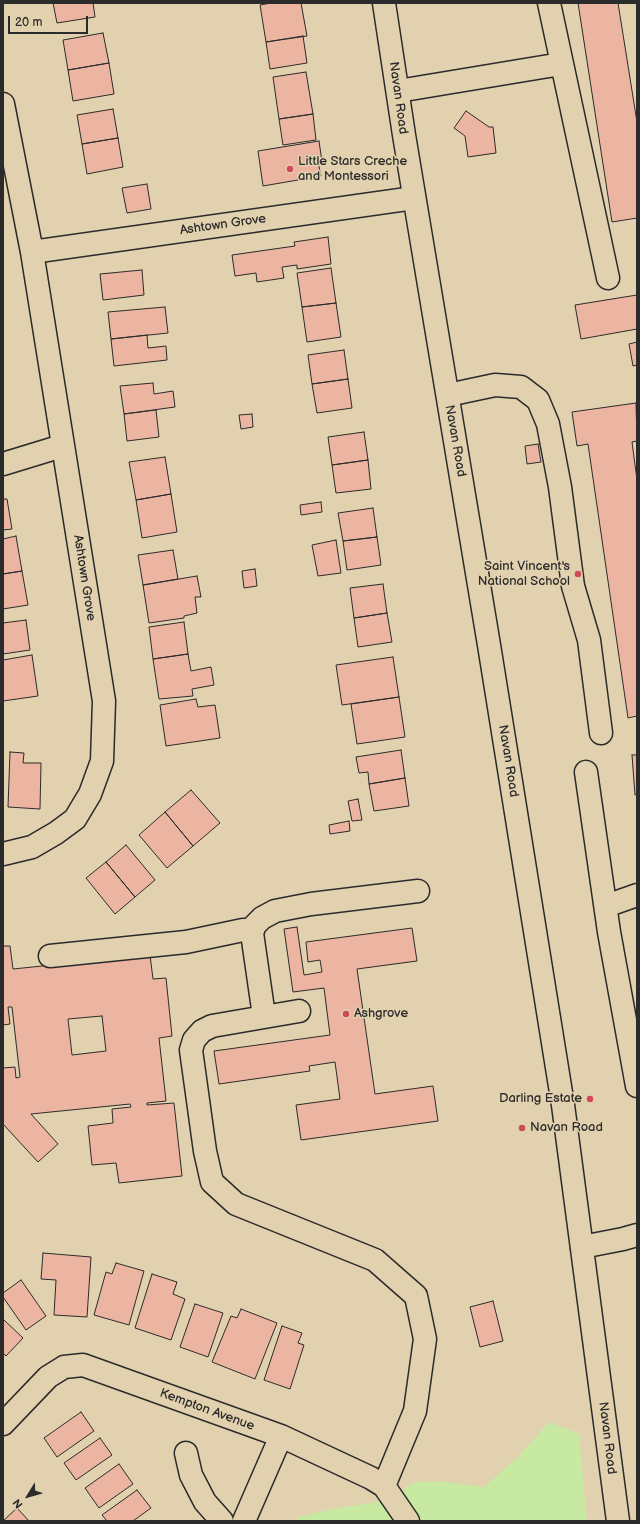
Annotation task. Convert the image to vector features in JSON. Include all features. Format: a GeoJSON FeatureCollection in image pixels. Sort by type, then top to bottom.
{"type":"FeatureCollection","features":[{"type":"Feature","properties":{"kind":"street","name":"Navan Road"},"geometry":{"type":"LineString","coordinates":[[384,3],[398,91],[401,120],[491,653],[563,1105],[618,1521]]}},
{"type":"Feature","properties":{"kind":"street"},"geometry":{"type":"LineString","coordinates":[[549,3],[608,278]]}},
{"type":"Feature","properties":{"kind":"street"},"geometry":{"type":"LineString","coordinates":[[398,91],[561,64]]}},
{"type":"Feature","properties":{"kind":"street","name":"Ashtown Grove"},"geometry":{"type":"LineString","coordinates":[[3,104],[32,252],[104,701],[102,761],[90,794],[75,819],[56,833],[32,847],[3,854]]}},
{"type":"Feature","properties":{"kind":"street","name":"Ashtown Grove"},"geometry":{"type":"LineString","coordinates":[[32,252],[414,198]]}},
{"type":"Feature","properties":{"kind":"street"},"geometry":{"type":"LineString","coordinates":[[448,394],[495,385],[520,387],[538,400],[548,424],[560,486],[573,586],[589,640],[601,733]]}},
{"type":"Feature","properties":{"kind":"street"},"geometry":{"type":"LineString","coordinates":[[3,464],[62,446]]}},
{"type":"Feature","properties":{"kind":"street"},"geometry":{"type":"LineString","coordinates":[[586,772],[609,932],[637,1086]]}},
{"type":"Feature","properties":{"kind":"street"},"geometry":{"type":"LineString","coordinates":[[264,1016],[252,933],[255,925],[262,918],[275,911],[311,904],[418,891]]}},
{"type":"Feature","properties":{"kind":"street"},"geometry":{"type":"LineString","coordinates":[[606,906],[637,895]]}},
{"type":"Feature","properties":{"kind":"street"},"geometry":{"type":"LineString","coordinates":[[50,956],[186,942],[243,930],[253,930]]}},
{"type":"Feature","properties":{"kind":"street"},"geometry":{"type":"LineString","coordinates":[[300,1011],[212,1026],[202,1031],[194,1040],[191,1050],[205,1151],[212,1182],[236,1204],[375,1260],[416,1296],[425,1339],[415,1411],[384,1486]]}},
{"type":"Feature","properties":{"kind":"street"},"geometry":{"type":"LineString","coordinates":[[582,1247],[637,1235]]}},
{"type":"Feature","properties":{"kind":"street","name":"Kempton Avenue"},"geometry":{"type":"LineString","coordinates":[[3,1424],[48,1377],[64,1367],[83,1365],[281,1436],[364,1475],[384,1486],[408,1521]]}},
{"type":"Feature","properties":{"kind":"street"},"geometry":{"type":"LineString","coordinates":[[244,1521],[281,1436]]}},
{"type":"Feature","properties":{"kind":"street"},"geometry":{"type":"LineString","coordinates":[[186,1453],[191,1475],[201,1495],[205,1502],[222,1521]]}},
{"type":"Feature","properties":{"kind":"green space"},"geometry":{"type":"Polygon","coordinates":[[[549,1422],[579,1434],[587,1521],[298,1521],[297,1518],[331,1509],[372,1503],[392,1498],[412,1483],[437,1481],[484,1487],[518,1457],[549,1422]]]}},
{"type":"Feature","properties":{"kind":"building"},"geometry":{"type":"Polygon","coordinates":[[[53,3],[93,3],[95,17],[57,23],[53,3]]]}},
{"type":"Feature","properties":{"kind":"building"},"geometry":{"type":"Polygon","coordinates":[[[271,3],[301,3],[307,36],[266,42],[260,5],[271,3]]]}},
{"type":"Feature","properties":{"kind":"building"},"geometry":{"type":"Polygon","coordinates":[[[578,3],[618,3],[637,122],[637,218],[612,222],[578,3]]]}},
{"type":"Feature","properties":{"kind":"building"},"geometry":{"type":"Polygon","coordinates":[[[103,33],[109,63],[68,70],[63,40],[103,33]]]}},
{"type":"Feature","properties":{"kind":"building"},"geometry":{"type":"Polygon","coordinates":[[[303,36],[307,63],[270,69],[266,42],[303,36]]]}},
{"type":"Feature","properties":{"kind":"building"},"geometry":{"type":"Polygon","coordinates":[[[109,63],[114,94],[73,101],[68,70],[109,63]]]}},
{"type":"Feature","properties":{"kind":"building"},"geometry":{"type":"Polygon","coordinates":[[[306,72],[313,114],[279,119],[273,77],[306,72]]]}},
{"type":"Feature","properties":{"kind":"building"},"geometry":{"type":"Polygon","coordinates":[[[113,109],[118,138],[82,144],[77,115],[113,109]]]}},
{"type":"Feature","properties":{"kind":"building"},"geometry":{"type":"Polygon","coordinates":[[[466,111],[489,127],[493,127],[496,153],[468,157],[465,136],[454,128],[466,111]]]}},
{"type":"Feature","properties":{"kind":"building"},"geometry":{"type":"Polygon","coordinates":[[[313,114],[316,140],[283,145],[279,119],[313,114]]]}},
{"type":"Feature","properties":{"kind":"building"},"geometry":{"type":"Polygon","coordinates":[[[118,138],[123,167],[87,174],[82,144],[118,138]]]}},
{"type":"Feature","properties":{"kind":"building","name":"Little Stars Creche and Montessori"},"geometry":{"type":"Polygon","coordinates":[[[319,141],[322,162],[318,162],[321,176],[263,186],[258,151],[319,141]]]}},
{"type":"Feature","properties":{"kind":"building"},"geometry":{"type":"Polygon","coordinates":[[[147,184],[151,209],[127,213],[122,188],[147,184]]]}},
{"type":"Feature","properties":{"kind":"building"},"geometry":{"type":"Polygon","coordinates":[[[328,237],[331,264],[297,269],[297,265],[282,267],[284,278],[257,282],[256,273],[235,276],[232,255],[295,246],[294,242],[328,237]]]}},
{"type":"Feature","properties":{"kind":"building"},"geometry":{"type":"Polygon","coordinates":[[[331,268],[336,303],[302,307],[297,273],[331,268]]]}},
{"type":"Feature","properties":{"kind":"building"},"geometry":{"type":"Polygon","coordinates":[[[142,270],[144,295],[103,300],[100,274],[142,270]]]}},
{"type":"Feature","properties":{"kind":"building"},"geometry":{"type":"Polygon","coordinates":[[[637,295],[637,329],[581,339],[575,305],[637,295]]]}},
{"type":"Feature","properties":{"kind":"building"},"geometry":{"type":"Polygon","coordinates":[[[336,303],[341,337],[307,342],[302,307],[336,303]]]}},
{"type":"Feature","properties":{"kind":"building"},"geometry":{"type":"Polygon","coordinates":[[[165,307],[168,333],[111,339],[108,312],[165,307]]]}},
{"type":"Feature","properties":{"kind":"building"},"geometry":{"type":"Polygon","coordinates":[[[147,335],[148,348],[166,346],[167,360],[114,366],[111,339],[147,335]]]}},
{"type":"Feature","properties":{"kind":"building"},"geometry":{"type":"Polygon","coordinates":[[[637,342],[637,365],[633,366],[629,344],[637,342]]]}},
{"type":"Feature","properties":{"kind":"building"},"geometry":{"type":"Polygon","coordinates":[[[344,350],[348,379],[312,384],[308,355],[344,350]]]}},
{"type":"Feature","properties":{"kind":"building"},"geometry":{"type":"Polygon","coordinates":[[[348,379],[352,408],[317,413],[312,384],[348,379]]]}},
{"type":"Feature","properties":{"kind":"building"},"geometry":{"type":"Polygon","coordinates":[[[153,383],[154,394],[173,391],[175,407],[124,414],[120,386],[153,383]]]}},
{"type":"Feature","properties":{"kind":"building"},"geometry":{"type":"Polygon","coordinates":[[[636,403],[637,441],[632,442],[637,480],[637,716],[628,718],[588,444],[577,446],[572,412],[636,403]]]}},
{"type":"Feature","properties":{"kind":"building"},"geometry":{"type":"Polygon","coordinates":[[[156,410],[159,437],[127,441],[124,414],[156,410]]]}},
{"type":"Feature","properties":{"kind":"building"},"geometry":{"type":"Polygon","coordinates":[[[252,414],[253,427],[241,429],[239,415],[252,414]]]}},
{"type":"Feature","properties":{"kind":"building"},"geometry":{"type":"Polygon","coordinates":[[[364,432],[368,460],[332,465],[328,437],[364,432]]]}},
{"type":"Feature","properties":{"kind":"building"},"geometry":{"type":"Polygon","coordinates":[[[538,444],[541,462],[527,464],[525,446],[538,444]]]}},
{"type":"Feature","properties":{"kind":"building"},"geometry":{"type":"Polygon","coordinates":[[[165,457],[171,494],[136,500],[129,462],[165,457]]]}},
{"type":"Feature","properties":{"kind":"building"},"geometry":{"type":"Polygon","coordinates":[[[368,460],[371,489],[336,493],[332,465],[368,460]]]}},
{"type":"Feature","properties":{"kind":"building"},"geometry":{"type":"Polygon","coordinates":[[[171,494],[177,532],[142,538],[136,500],[171,494]]]}},
{"type":"Feature","properties":{"kind":"building"},"geometry":{"type":"Polygon","coordinates":[[[3,499],[7,499],[12,529],[3,530],[3,499]]]}},
{"type":"Feature","properties":{"kind":"building"},"geometry":{"type":"Polygon","coordinates":[[[321,502],[322,512],[301,515],[300,505],[321,502]]]}},
{"type":"Feature","properties":{"kind":"building"},"geometry":{"type":"Polygon","coordinates":[[[373,508],[377,537],[343,541],[338,513],[373,508]]]}},
{"type":"Feature","properties":{"kind":"building"},"geometry":{"type":"Polygon","coordinates":[[[16,536],[22,571],[3,574],[3,539],[16,536]]]}},
{"type":"Feature","properties":{"kind":"building"},"geometry":{"type":"Polygon","coordinates":[[[377,537],[381,565],[347,570],[343,541],[377,537]]]}},
{"type":"Feature","properties":{"kind":"building"},"geometry":{"type":"Polygon","coordinates":[[[336,540],[341,573],[318,576],[312,545],[336,540]]]}},
{"type":"Feature","properties":{"kind":"building"},"geometry":{"type":"Polygon","coordinates":[[[173,550],[178,579],[143,585],[138,555],[173,550]]]}},
{"type":"Feature","properties":{"kind":"building"},"geometry":{"type":"Polygon","coordinates":[[[255,569],[257,586],[244,588],[242,571],[255,569]]]}},
{"type":"Feature","properties":{"kind":"building"},"geometry":{"type":"Polygon","coordinates":[[[22,571],[28,605],[3,609],[3,574],[22,571]]]}},
{"type":"Feature","properties":{"kind":"building"},"geometry":{"type":"Polygon","coordinates":[[[197,576],[201,597],[195,597],[197,613],[184,616],[184,618],[149,623],[143,585],[197,576]]]}},
{"type":"Feature","properties":{"kind":"building"},"geometry":{"type":"Polygon","coordinates":[[[383,584],[387,613],[354,618],[350,588],[383,584]]]}},
{"type":"Feature","properties":{"kind":"building"},"geometry":{"type":"Polygon","coordinates":[[[387,613],[392,642],[358,647],[354,618],[387,613]]]}},
{"type":"Feature","properties":{"kind":"building"},"geometry":{"type":"Polygon","coordinates":[[[26,620],[30,650],[3,654],[3,623],[26,620]]]}},
{"type":"Feature","properties":{"kind":"building"},"geometry":{"type":"Polygon","coordinates":[[[184,622],[188,654],[153,659],[149,627],[184,622]]]}},
{"type":"Feature","properties":{"kind":"building"},"geometry":{"type":"Polygon","coordinates":[[[188,654],[191,671],[211,667],[214,685],[192,689],[193,696],[159,699],[153,659],[188,654]]]}},
{"type":"Feature","properties":{"kind":"building"},"geometry":{"type":"Polygon","coordinates":[[[32,655],[38,696],[3,701],[3,660],[32,655]]]}},
{"type":"Feature","properties":{"kind":"building"},"geometry":{"type":"Polygon","coordinates":[[[393,657],[399,697],[342,705],[336,665],[393,657]]]}},
{"type":"Feature","properties":{"kind":"building"},"geometry":{"type":"Polygon","coordinates":[[[399,697],[405,737],[357,744],[351,704],[399,697]]]}},
{"type":"Feature","properties":{"kind":"building"},"geometry":{"type":"Polygon","coordinates":[[[196,699],[198,707],[215,705],[220,738],[166,746],[160,705],[196,699]]]}},
{"type":"Feature","properties":{"kind":"building"},"geometry":{"type":"Polygon","coordinates":[[[401,750],[405,778],[369,784],[368,772],[359,773],[356,757],[401,750]]]}},
{"type":"Feature","properties":{"kind":"building"},"geometry":{"type":"Polygon","coordinates":[[[10,752],[24,753],[23,763],[41,763],[40,809],[8,807],[10,752]]]}},
{"type":"Feature","properties":{"kind":"building"},"geometry":{"type":"Polygon","coordinates":[[[632,755],[637,755],[637,794],[635,795],[632,755]]]}},
{"type":"Feature","properties":{"kind":"building"},"geometry":{"type":"Polygon","coordinates":[[[405,778],[409,806],[374,811],[369,784],[405,778]]]}},
{"type":"Feature","properties":{"kind":"building"},"geometry":{"type":"Polygon","coordinates":[[[191,790],[220,823],[193,846],[165,812],[191,790]]]}},
{"type":"Feature","properties":{"kind":"building"},"geometry":{"type":"Polygon","coordinates":[[[358,799],[362,820],[352,821],[348,801],[358,799]]]}},
{"type":"Feature","properties":{"kind":"building"},"geometry":{"type":"Polygon","coordinates":[[[165,812],[193,846],[167,868],[139,835],[165,812]]]}},
{"type":"Feature","properties":{"kind":"building"},"geometry":{"type":"Polygon","coordinates":[[[349,821],[350,831],[330,834],[329,825],[349,821]]]}},
{"type":"Feature","properties":{"kind":"building"},"geometry":{"type":"Polygon","coordinates":[[[126,845],[155,880],[135,897],[106,862],[126,845]]]}},
{"type":"Feature","properties":{"kind":"building"},"geometry":{"type":"Polygon","coordinates":[[[106,862],[135,897],[115,914],[86,878],[106,862]]]}},
{"type":"Feature","properties":{"kind":"building","name":"Ashgrove"},"geometry":{"type":"Polygon","coordinates":[[[297,927],[304,975],[322,972],[320,960],[308,962],[306,942],[412,928],[417,961],[357,969],[375,1094],[433,1086],[438,1121],[301,1140],[296,1105],[340,1099],[335,1062],[309,1066],[310,1071],[219,1084],[214,1051],[330,1035],[324,988],[293,992],[284,929],[297,927]]]}},
{"type":"Feature","properties":{"kind":"building"},"geometry":{"type":"Polygon","coordinates":[[[3,946],[10,946],[13,969],[150,955],[153,979],[166,978],[172,1036],[159,1038],[166,1101],[147,1103],[147,1105],[174,1103],[182,1176],[119,1183],[116,1163],[92,1165],[88,1126],[113,1123],[112,1109],[131,1107],[130,1104],[31,1114],[58,1144],[38,1162],[3,1124],[3,1068],[15,1067],[16,1078],[20,1077],[12,1007],[8,1007],[10,1024],[3,1025],[3,946]],[[102,1016],[68,1019],[72,1055],[106,1051],[102,1016]]]}},
{"type":"Feature","properties":{"kind":"building"},"geometry":{"type":"Polygon","coordinates":[[[43,1253],[91,1257],[87,1317],[54,1315],[56,1280],[41,1279],[43,1253]]]}},
{"type":"Feature","properties":{"kind":"building"},"geometry":{"type":"Polygon","coordinates":[[[116,1263],[144,1271],[129,1325],[94,1315],[106,1272],[112,1274],[116,1263]]]}},
{"type":"Feature","properties":{"kind":"building"},"geometry":{"type":"Polygon","coordinates":[[[152,1274],[177,1282],[173,1294],[185,1299],[171,1340],[135,1328],[152,1274]]]}},
{"type":"Feature","properties":{"kind":"building"},"geometry":{"type":"Polygon","coordinates":[[[21,1280],[46,1316],[26,1330],[3,1297],[3,1293],[21,1280]]]}},
{"type":"Feature","properties":{"kind":"building"},"geometry":{"type":"Polygon","coordinates":[[[493,1301],[503,1341],[480,1347],[470,1307],[493,1301]]]}},
{"type":"Feature","properties":{"kind":"building"},"geometry":{"type":"Polygon","coordinates":[[[195,1304],[223,1313],[208,1357],[180,1347],[195,1304]]]}},
{"type":"Feature","properties":{"kind":"building"},"geometry":{"type":"Polygon","coordinates":[[[241,1309],[277,1323],[255,1379],[212,1362],[231,1316],[237,1318],[241,1309]]]}},
{"type":"Feature","properties":{"kind":"building"},"geometry":{"type":"Polygon","coordinates":[[[3,1319],[23,1338],[6,1356],[3,1353],[3,1319]]]}},
{"type":"Feature","properties":{"kind":"building"},"geometry":{"type":"Polygon","coordinates":[[[282,1326],[302,1333],[298,1343],[304,1345],[290,1389],[264,1380],[282,1326]]]}},
{"type":"Feature","properties":{"kind":"building"},"geometry":{"type":"Polygon","coordinates":[[[81,1412],[94,1431],[57,1457],[44,1438],[81,1412]]]}},
{"type":"Feature","properties":{"kind":"building"},"geometry":{"type":"Polygon","coordinates":[[[100,1438],[112,1455],[76,1480],[64,1463],[100,1438]]]}},
{"type":"Feature","properties":{"kind":"building"},"geometry":{"type":"Polygon","coordinates":[[[119,1464],[133,1484],[99,1508],[85,1488],[119,1464]]]}},
{"type":"Feature","properties":{"kind":"building"},"geometry":{"type":"Polygon","coordinates":[[[137,1490],[151,1508],[133,1521],[107,1521],[102,1515],[137,1490]]]}},
{"type":"Feature","properties":{"kind":"building"},"geometry":{"type":"Polygon","coordinates":[[[17,1508],[29,1521],[3,1521],[17,1508]]]}},
{"type":"Feature","properties":{"kind":"place","name":"Little Stars Creche and Montessori"},"geometry":{"type":"Point","coordinates":[290,169]}},
{"type":"Feature","properties":{"kind":"place","name":"Saint Vincent's National School"},"geometry":{"type":"Point","coordinates":[578,574]}},
{"type":"Feature","properties":{"kind":"place","name":"Ashgrove"},"geometry":{"type":"Point","coordinates":[346,1014]}},
{"type":"Feature","properties":{"kind":"place","name":"Darling Estate"},"geometry":{"type":"Point","coordinates":[590,1099]}},
{"type":"Feature","properties":{"kind":"place","name":"Navan Road"},"geometry":{"type":"Point","coordinates":[522,1128]}}]}
